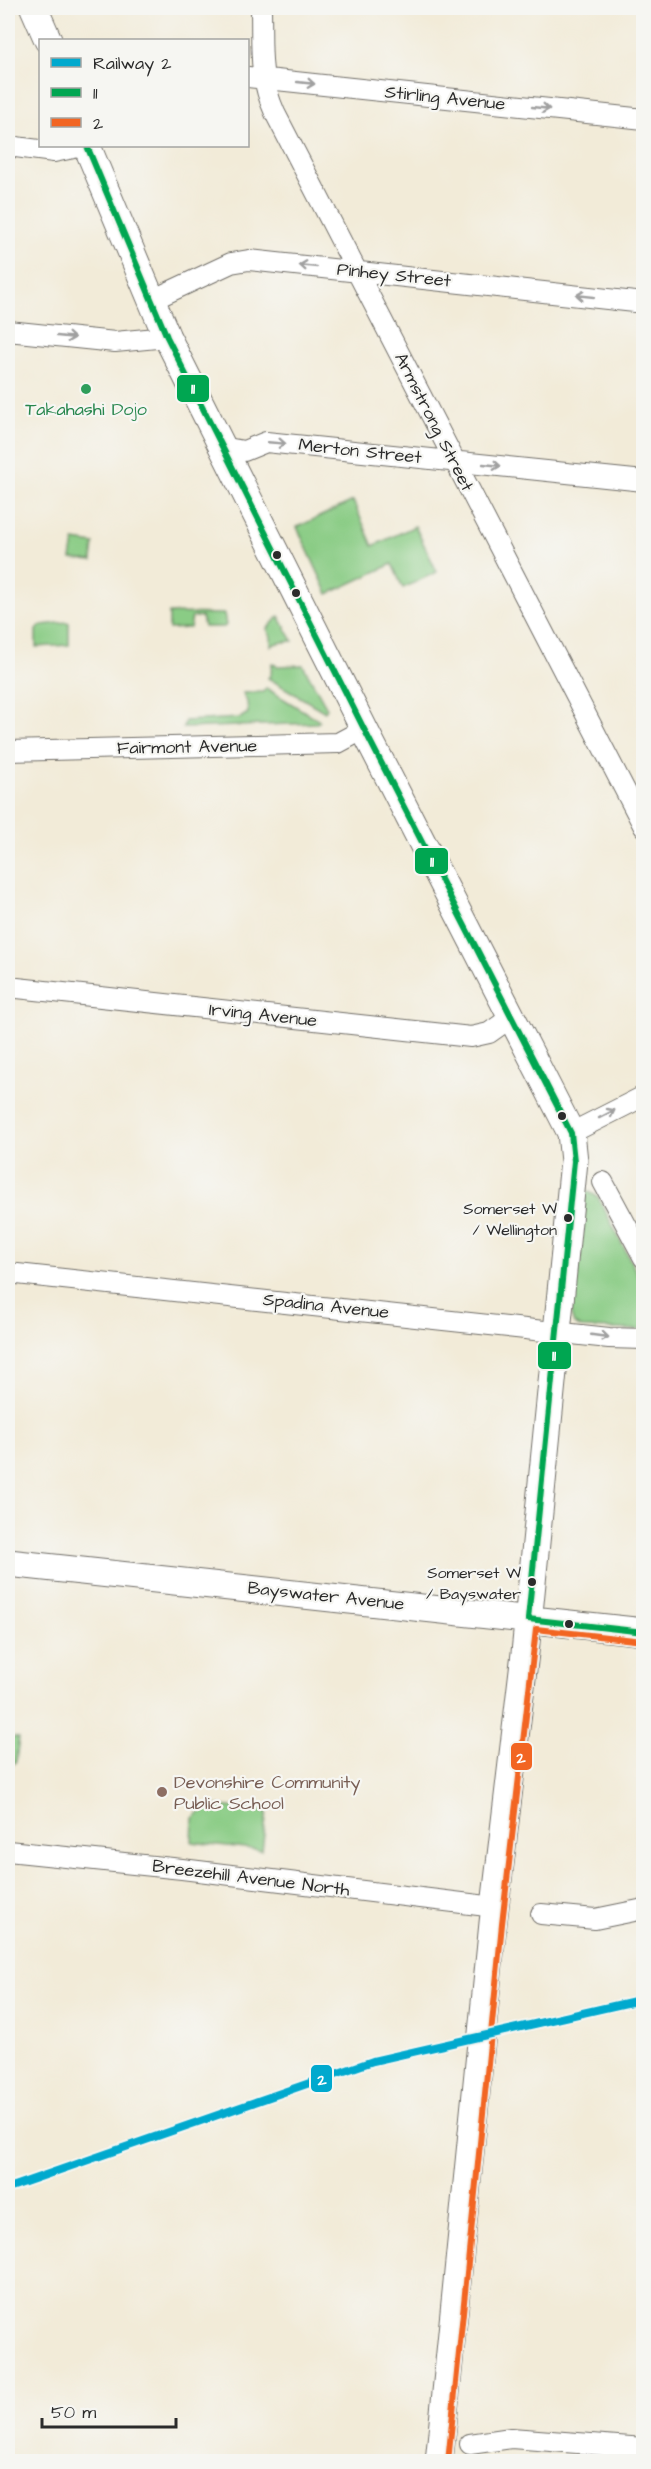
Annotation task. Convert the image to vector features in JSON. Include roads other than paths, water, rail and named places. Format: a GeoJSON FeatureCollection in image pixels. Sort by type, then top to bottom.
{"type":"FeatureCollection","features":[{"type":"Feature","properties":{"kind":"main road"},"geometry":{"type":"LineString","coordinates":[[34,8],[48,39]]}},
{"type":"Feature","properties":{"kind":"main road"},"geometry":{"type":"LineString","coordinates":[[85,147],[166,337],[571,1133],[574,1161],[528,1619],[484,2008],[440,2448]]}},
{"type":"Feature","properties":{"kind":"main road","name":"Bayswater Avenue"},"geometry":{"type":"LineString","coordinates":[[8,1563],[644,1632]]}},
{"type":"Feature","properties":{"kind":"street","name":"Armstrong Street"},"geometry":{"type":"LineString","coordinates":[[261,8],[255,78],[266,94],[453,461],[644,826]]}},
{"type":"Feature","properties":{"kind":"street","name":"Stirling Avenue"},"geometry":{"type":"LineString","coordinates":[[255,78],[644,119]]}},
{"type":"Feature","properties":{"kind":"street"},"geometry":{"type":"LineString","coordinates":[[8,147],[54,152],[80,147]]}},
{"type":"Feature","properties":{"kind":"street","name":"Pinhey Street"},"geometry":{"type":"LineString","coordinates":[[152,300],[239,261],[644,303]]}},
{"type":"Feature","properties":{"kind":"street"},"geometry":{"type":"LineString","coordinates":[[8,331],[115,342],[166,337]]}},
{"type":"Feature","properties":{"kind":"street","name":"Merton Street"},"geometry":{"type":"LineString","coordinates":[[221,447],[244,451],[266,442],[644,482]]}},
{"type":"Feature","properties":{"kind":"street","name":"Fairmont Avenue"},"geometry":{"type":"LineString","coordinates":[[8,751],[338,743],[364,729]]}},
{"type":"Feature","properties":{"kind":"street","name":"Irving Avenue"},"geometry":{"type":"LineString","coordinates":[[8,987],[471,1037],[489,1033],[513,1016]]}},
{"type":"Feature","properties":{"kind":"street"},"geometry":{"type":"LineString","coordinates":[[571,1133],[644,1095]]}},
{"type":"Feature","properties":{"kind":"street"},"geometry":{"type":"LineString","coordinates":[[603,1182],[644,1258]]}},
{"type":"Feature","properties":{"kind":"street","name":"Spadina Avenue"},"geometry":{"type":"LineString","coordinates":[[8,1273],[556,1330],[609,1338],[644,1339]]}},
{"type":"Feature","properties":{"kind":"street","name":"Breezehill Avenue North"},"geometry":{"type":"LineString","coordinates":[[8,1851],[495,1906]]}},
{"type":"Feature","properties":{"kind":"street"},"geometry":{"type":"LineString","coordinates":[[541,1914],[595,1919],[644,1909]]}},
{"type":"Feature","properties":{"kind":"street"},"geometry":{"type":"LineString","coordinates":[[470,2444],[510,2438],[644,2448]]}},
{"type":"Feature","properties":{"kind":"rail line","name":"2"},"geometry":{"type":"LineString","coordinates":[[8,2188],[373,2061],[644,1999]]}},
{"type":"Feature","properties":{"kind":"place","name":"Takahashi Dojo"},"geometry":{"type":"Point","coordinates":[86,389]}},
{"type":"Feature","properties":{"kind":"place","name":"Somerset W / Wellington"},"geometry":{"type":"Point","coordinates":[568,1218]}},
{"type":"Feature","properties":{"kind":"place","name":"Somerset W / Bayswater"},"geometry":{"type":"Point","coordinates":[532,1582]}},
{"type":"Feature","properties":{"kind":"place","name":"Devonshire Community Public School"},"geometry":{"type":"Point","coordinates":[162,1792]}}]}
